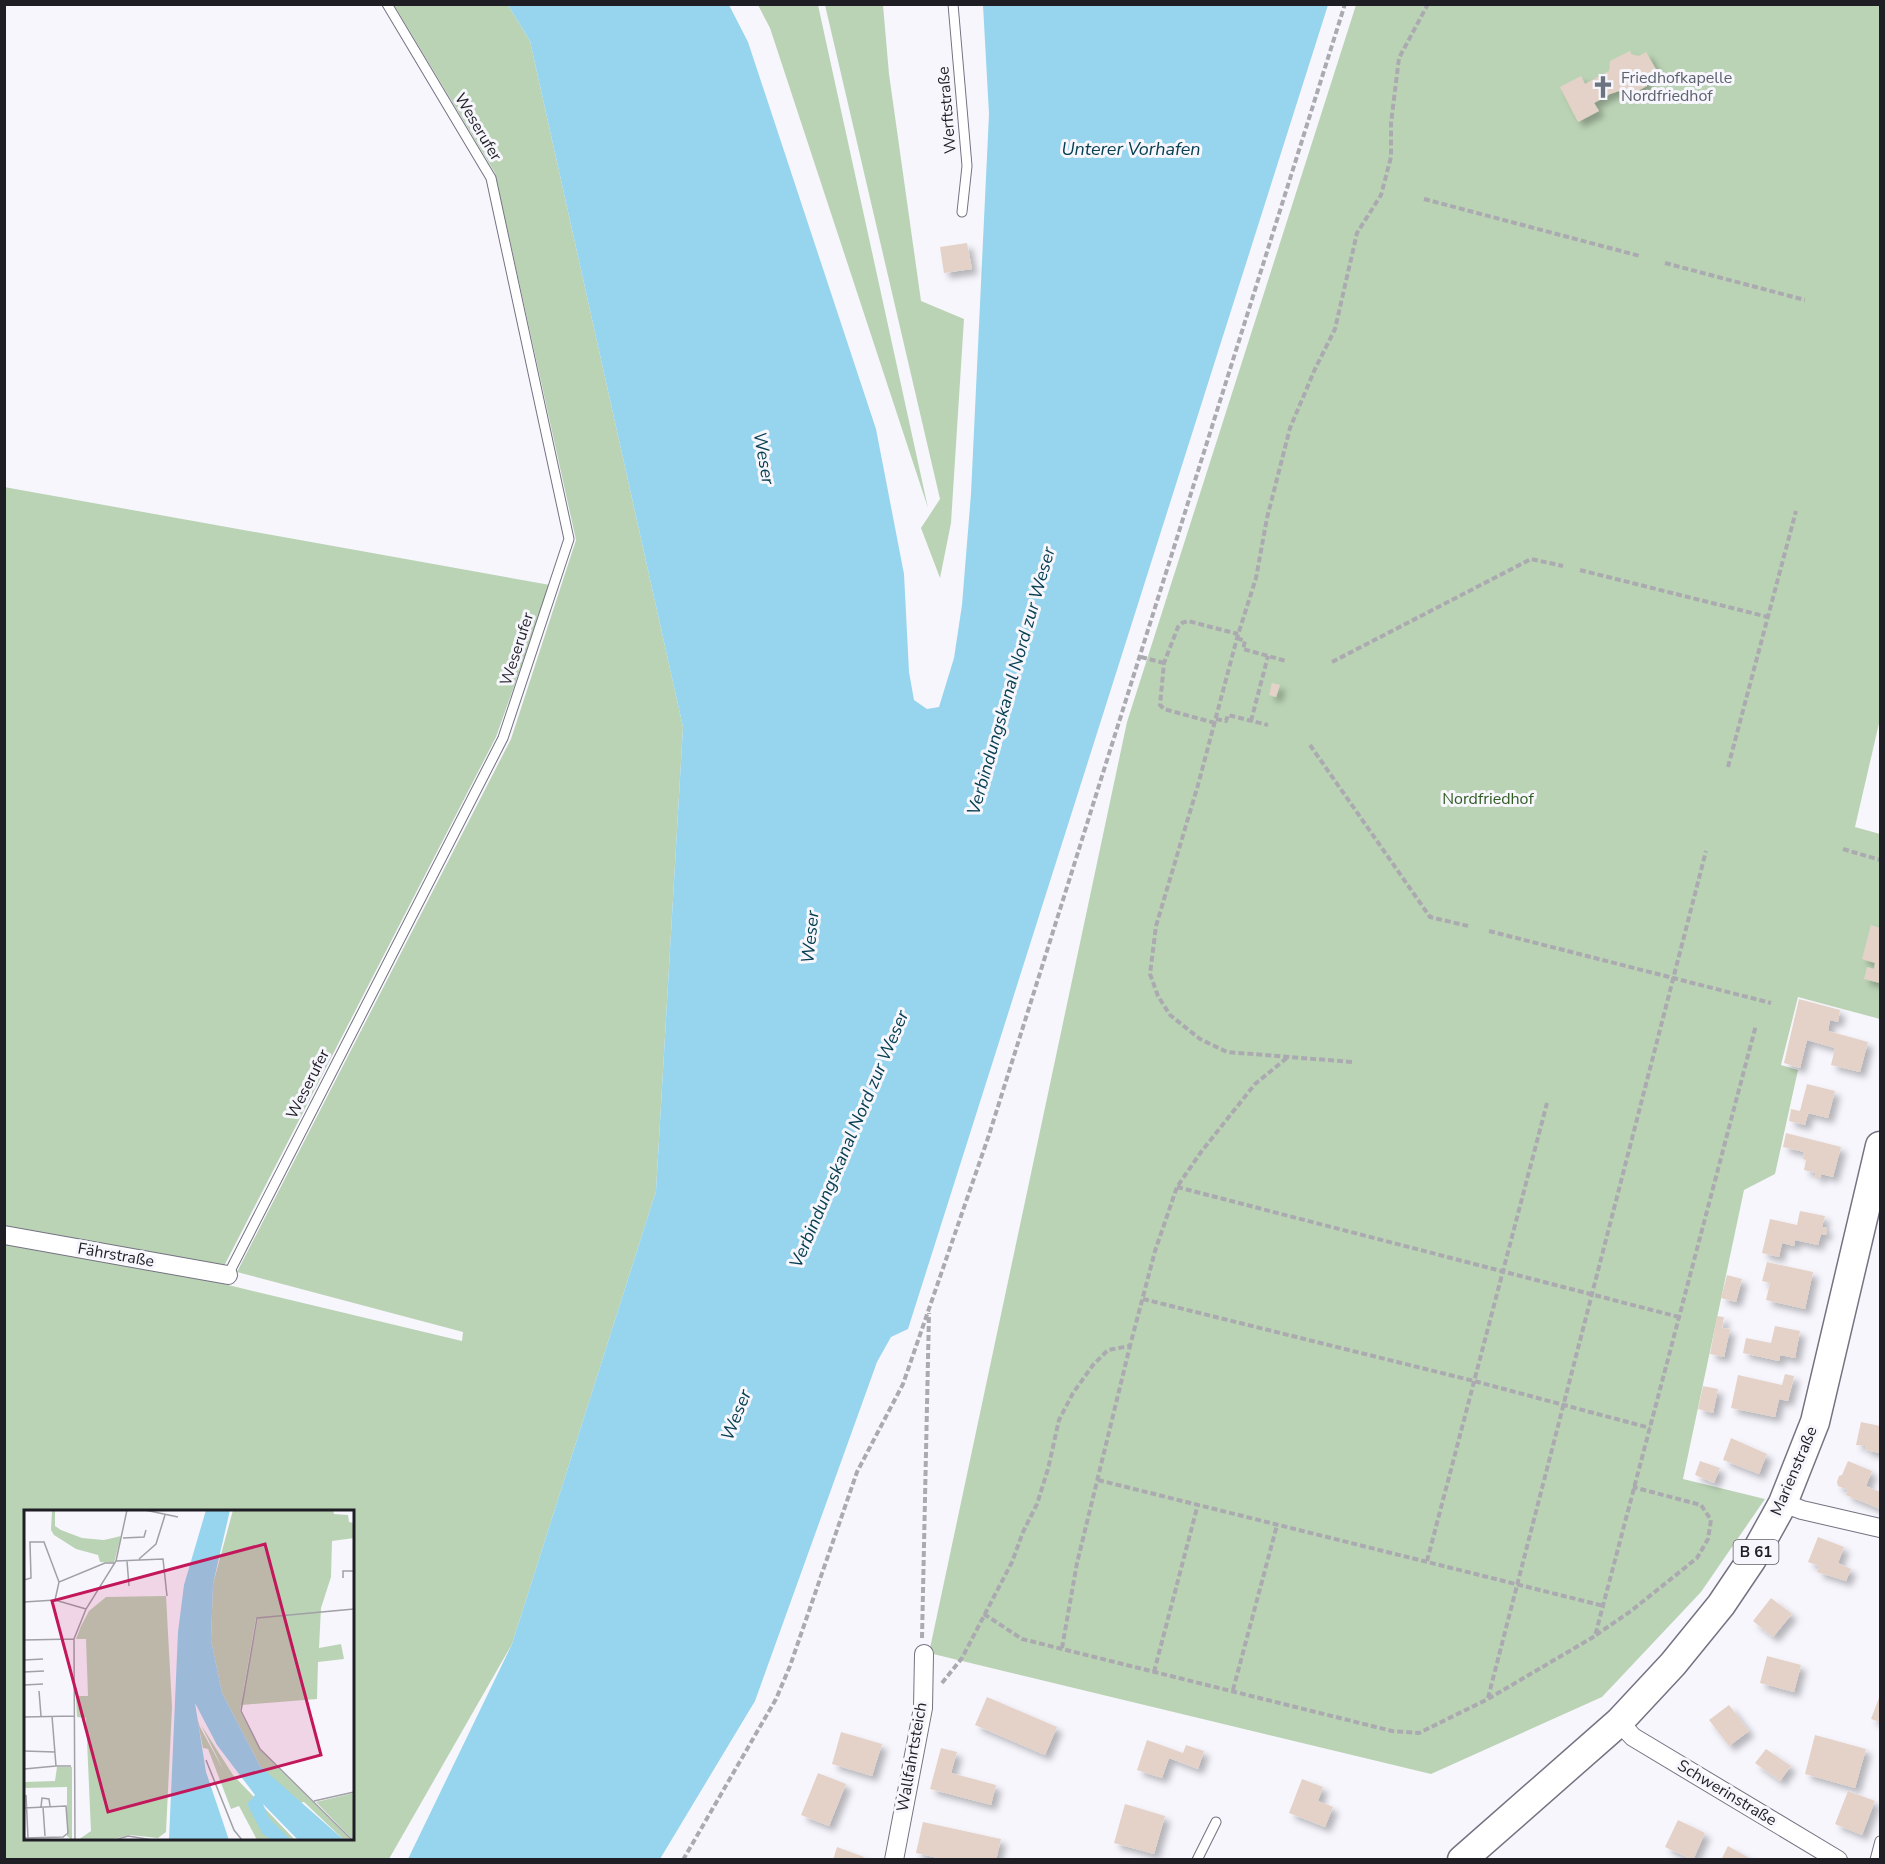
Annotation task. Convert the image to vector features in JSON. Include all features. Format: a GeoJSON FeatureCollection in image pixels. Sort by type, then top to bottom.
{"type":"FeatureCollection","features":[{"type":"Feature","properties":{"kind":"main road","name":"Marienstraße"},"geometry":{"type":"LineString","coordinates":[[1462,1860],[1619,1722],[1672,1664],[1721,1605],[1752,1559],[1783,1503],[1815,1422],[1881,1146]]}},
{"type":"Feature","properties":{"kind":"street","name":"Fährstraße"},"geometry":{"type":"LineString","coordinates":[[4,1235],[228,1275]]}},
{"type":"Feature","properties":{"kind":"street"},"geometry":{"type":"LineString","coordinates":[[1783,1503],[1802,1510],[1881,1528]]}},
{"type":"Feature","properties":{"kind":"street","name":"Wallfahrtsteich"},"geometry":{"type":"LineString","coordinates":[[894,1860],[923,1708],[924,1654]]}},
{"type":"Feature","properties":{"kind":"street","name":"Schwerinstraße"},"geometry":{"type":"LineString","coordinates":[[1619,1722],[1633,1737],[1839,1860]]}},
{"type":"Feature","properties":{"kind":"lane","name":"Weserufer"},"geometry":{"type":"LineString","coordinates":[[228,1275],[503,738],[569,539],[491,178],[387,4]]}},
{"type":"Feature","properties":{"kind":"lane","name":"Werftstraße"},"geometry":{"type":"LineString","coordinates":[[953,4],[967,166],[962,212]]}},
{"type":"Feature","properties":{"kind":"lane"},"geometry":{"type":"LineString","coordinates":[[1197,1860],[1216,1822]]}},
{"type":"Feature","properties":{"kind":"lane"},"geometry":{"type":"LineString","coordinates":[[1875,1860],[1881,1841]]}},
{"type":"Feature","properties":{"kind":"path"},"geometry":{"type":"LineString","coordinates":[[683,1860],[776,1699],[790,1666],[857,1472],[903,1384],[989,1135],[1345,4]]}},
{"type":"Feature","properties":{"kind":"path"},"geometry":{"type":"LineString","coordinates":[[1352,1062],[1227,1052],[1200,1039],[1170,1015],[1158,996],[1150,974],[1156,926],[1256,578],[1290,428],[1335,329],[1357,233],[1381,195],[1391,157],[1391,123],[1399,58],[1428,4]]}},
{"type":"Feature","properties":{"kind":"path"},"geometry":{"type":"LineString","coordinates":[[1424,199],[1640,256]]}},
{"type":"Feature","properties":{"kind":"path"},"geometry":{"type":"LineString","coordinates":[[1665,263],[1805,300]]}},
{"type":"Feature","properties":{"kind":"path"},"geometry":{"type":"LineString","coordinates":[[1728,767],[1796,511]]}},
{"type":"Feature","properties":{"kind":"path"},"geometry":{"type":"LineString","coordinates":[[1332,662],[1531,559],[1563,566]]}},
{"type":"Feature","properties":{"kind":"path"},"geometry":{"type":"LineString","coordinates":[[1580,570],[1768,617]]}},
{"type":"Feature","properties":{"kind":"path"},"geometry":{"type":"LineString","coordinates":[[1268,725],[1228,715],[1226,721],[1215,721],[1164,709],[1160,705],[1164,663],[1178,627],[1182,622],[1188,621],[1238,636],[1245,641],[1243,649],[1286,661]]}},
{"type":"Feature","properties":{"kind":"path"},"geometry":{"type":"LineString","coordinates":[[1251,721],[1268,656]]}},
{"type":"Feature","properties":{"kind":"path"},"geometry":{"type":"LineString","coordinates":[[1141,657],[1164,663]]}},
{"type":"Feature","properties":{"kind":"path"},"geometry":{"type":"LineString","coordinates":[[1310,745],[1430,917],[1468,926]]}},
{"type":"Feature","properties":{"kind":"path"},"geometry":{"type":"LineString","coordinates":[[1842,849],[1881,860]]}},
{"type":"Feature","properties":{"kind":"path"},"geometry":{"type":"LineString","coordinates":[[1488,1699],[1706,851]]}},
{"type":"Feature","properties":{"kind":"path"},"geometry":{"type":"LineString","coordinates":[[1489,931],[1771,1003]]}},
{"type":"Feature","properties":{"kind":"path"},"geometry":{"type":"LineString","coordinates":[[1595,1636],[1756,1025]]}},
{"type":"Feature","properties":{"kind":"path"},"geometry":{"type":"LineString","coordinates":[[1062,1648],[1077,1563],[1130,1346],[1155,1251],[1177,1186],[1255,1084],[1289,1057]]}},
{"type":"Feature","properties":{"kind":"path"},"geometry":{"type":"LineString","coordinates":[[1427,1561],[1547,1103]]}},
{"type":"Feature","properties":{"kind":"path"},"geometry":{"type":"LineString","coordinates":[[1177,1186],[1679,1317]]}},
{"type":"Feature","properties":{"kind":"path"},"geometry":{"type":"LineString","coordinates":[[1143,1299],[1474,1381],[1650,1428]]}},
{"type":"Feature","properties":{"kind":"path"},"geometry":{"type":"LineString","coordinates":[[921,1626],[929,1308]]}},
{"type":"Feature","properties":{"kind":"path"},"geometry":{"type":"LineString","coordinates":[[923,1708],[962,1658],[1012,1562],[1037,1504],[1059,1420],[1073,1393],[1093,1365],[1108,1350],[1130,1346]]}},
{"type":"Feature","properties":{"kind":"path"},"geometry":{"type":"LineString","coordinates":[[1098,1480],[1604,1606]]}},
{"type":"Feature","properties":{"kind":"path"},"geometry":{"type":"LineString","coordinates":[[984,1614],[1022,1639],[1392,1731],[1419,1733],[1488,1699],[1595,1636],[1631,1611],[1697,1558],[1708,1539],[1711,1520],[1701,1505],[1633,1487]]}},
{"type":"Feature","properties":{"kind":"path"},"geometry":{"type":"LineString","coordinates":[[1154,1672],[1198,1504]]}},
{"type":"Feature","properties":{"kind":"path"},"geometry":{"type":"LineString","coordinates":[[1233,1690],[1277,1525]]}},
{"type":"Feature","properties":{"kind":"green space"},"geometry":{"type":"Polygon","coordinates":[[[394,5],[508,5],[530,41],[683,727],[656,1191],[512,1644],[389,1859],[5,1859],[4,487],[550,585],[496,737],[223,1268],[73,1254],[224,1284],[462,1341],[463,1332],[237,1272],[511,739],[576,540],[495,173],[394,5]]]}},
{"type":"Feature","properties":{"kind":"green space"},"geometry":{"type":"Polygon","coordinates":[[[758,5],[818,5],[928,508],[770,28],[758,5]]]}},
{"type":"Feature","properties":{"kind":"green space"},"geometry":{"type":"Polygon","coordinates":[[[825,5],[883,5],[889,74],[921,301],[964,319],[951,523],[940,578],[921,528],[940,499],[825,5]]]}},
{"type":"Feature","properties":{"kind":"green space","name":"Nordfriedhof"},"geometry":{"type":"Polygon","coordinates":[[[1356,5],[1880,5],[1880,719],[1855,827],[1880,834],[1880,1019],[1798,997],[1781,1065],[1798,1070],[1775,1174],[1744,1190],[1683,1479],[1765,1499],[1701,1592],[1602,1697],[1431,1774],[929,1653],[1127,722],[1356,5]]]}},
{"type":"Feature","properties":{"kind":"water"},"geometry":{"type":"Polygon","coordinates":[[[508,5],[729,5],[748,42],[876,429],[904,574],[909,672],[914,700],[927,709],[939,707],[954,658],[962,605],[971,494],[989,114],[983,5],[1328,5],[908,1329],[891,1337],[877,1362],[755,1701],[660,1859],[408,1859],[512,1644],[656,1191],[683,727],[530,41],[508,5]]]}},
{"type":"Feature","properties":{"kind":"building","name":"Friedhofkapelle Nordfriedhof"},"geometry":{"type":"Polygon","coordinates":[[[1630,51],[1631,54],[1639,56],[1646,52],[1657,71],[1648,76],[1647,86],[1628,96],[1619,91],[1610,94],[1594,103],[1599,111],[1578,122],[1560,87],[1581,76],[1585,84],[1609,71],[1610,61],[1630,51]]]}},
{"type":"Feature","properties":{"kind":"building"},"geometry":{"type":"Polygon","coordinates":[[[967,243],[972,269],[944,273],[940,247],[967,243]]]}},
{"type":"Feature","properties":{"kind":"building"},"geometry":{"type":"Polygon","coordinates":[[[1272,683],[1280,685],[1276,697],[1269,695],[1272,683]]]}},
{"type":"Feature","properties":{"kind":"building"},"geometry":{"type":"Polygon","coordinates":[[[1871,925],[1880,928],[1880,983],[1864,979],[1867,967],[1874,969],[1875,963],[1862,959],[1871,925]]]}},
{"type":"Feature","properties":{"kind":"building"},"geometry":{"type":"Polygon","coordinates":[[[1799,999],[1840,1010],[1838,1022],[1830,1020],[1828,1031],[1868,1042],[1860,1072],[1831,1065],[1835,1048],[1807,1040],[1800,1068],[1784,1063],[1799,999]]]}},
{"type":"Feature","properties":{"kind":"building"},"geometry":{"type":"Polygon","coordinates":[[[1807,1084],[1835,1091],[1828,1118],[1808,1113],[1805,1125],[1789,1121],[1791,1109],[1800,1111],[1807,1084]]]}},
{"type":"Feature","properties":{"kind":"building"},"geometry":{"type":"Polygon","coordinates":[[[1786,1133],[1841,1147],[1833,1177],[1821,1174],[1820,1178],[1815,1178],[1816,1173],[1804,1170],[1806,1160],[1803,1159],[1804,1152],[1783,1147],[1786,1133]]]}},
{"type":"Feature","properties":{"kind":"building"},"geometry":{"type":"Polygon","coordinates":[[[1800,1211],[1825,1216],[1822,1227],[1827,1228],[1826,1235],[1821,1234],[1818,1245],[1795,1240],[1794,1246],[1782,1243],[1779,1257],[1762,1253],[1770,1219],[1797,1225],[1800,1211]]]}},
{"type":"Feature","properties":{"kind":"building"},"geometry":{"type":"Polygon","coordinates":[[[1767,1262],[1813,1272],[1805,1309],[1766,1300],[1770,1283],[1762,1281],[1767,1262]]]}},
{"type":"Feature","properties":{"kind":"building"},"geometry":{"type":"Polygon","coordinates":[[[1727,1275],[1742,1279],[1736,1302],[1721,1298],[1727,1275]]]}},
{"type":"Feature","properties":{"kind":"building"},"geometry":{"type":"Polygon","coordinates":[[[1717,1316],[1724,1317],[1722,1328],[1730,1329],[1724,1357],[1710,1354],[1717,1316]]]}},
{"type":"Feature","properties":{"kind":"building"},"geometry":{"type":"Polygon","coordinates":[[[1775,1326],[1800,1331],[1795,1358],[1780,1355],[1779,1361],[1743,1353],[1746,1338],[1771,1343],[1775,1326]]]}},
{"type":"Feature","properties":{"kind":"building"},"geometry":{"type":"Polygon","coordinates":[[[1785,1374],[1794,1376],[1788,1401],[1779,1399],[1775,1417],[1731,1408],[1738,1375],[1782,1385],[1785,1374]]]}},
{"type":"Feature","properties":{"kind":"building"},"geometry":{"type":"Polygon","coordinates":[[[1703,1386],[1718,1389],[1713,1413],[1698,1409],[1703,1386]]]}},
{"type":"Feature","properties":{"kind":"building"},"geometry":{"type":"Polygon","coordinates":[[[1861,1422],[1880,1426],[1880,1453],[1865,1450],[1866,1446],[1856,1445],[1861,1422]]]}},
{"type":"Feature","properties":{"kind":"building"},"geometry":{"type":"Polygon","coordinates":[[[1731,1438],[1767,1454],[1759,1474],[1723,1460],[1731,1438]]]}},
{"type":"Feature","properties":{"kind":"building"},"geometry":{"type":"Polygon","coordinates":[[[1700,1461],[1720,1468],[1714,1483],[1695,1475],[1700,1461]]]}},
{"type":"Feature","properties":{"kind":"building"},"geometry":{"type":"Polygon","coordinates":[[[1848,1461],[1872,1471],[1866,1486],[1880,1492],[1880,1509],[1846,1495],[1848,1490],[1838,1486],[1839,1476],[1842,1475],[1848,1461]]]}},
{"type":"Feature","properties":{"kind":"building"},"geometry":{"type":"Polygon","coordinates":[[[1818,1537],[1844,1547],[1838,1563],[1851,1569],[1846,1581],[1817,1572],[1819,1566],[1808,1562],[1818,1537]]]}},
{"type":"Feature","properties":{"kind":"building"},"geometry":{"type":"Polygon","coordinates":[[[1771,1598],[1792,1614],[1773,1637],[1753,1621],[1771,1598]]]}},
{"type":"Feature","properties":{"kind":"building"},"geometry":{"type":"Polygon","coordinates":[[[1767,1656],[1801,1665],[1794,1692],[1760,1683],[1767,1656]]]}},
{"type":"Feature","properties":{"kind":"building"},"geometry":{"type":"Polygon","coordinates":[[[1880,1695],[1880,1722],[1871,1719],[1880,1695]]]}},
{"type":"Feature","properties":{"kind":"building"},"geometry":{"type":"Polygon","coordinates":[[[987,1697],[1057,1727],[1045,1755],[975,1725],[987,1697]]]}},
{"type":"Feature","properties":{"kind":"building"},"geometry":{"type":"Polygon","coordinates":[[[1729,1705],[1749,1731],[1729,1746],[1709,1720],[1729,1705]]]}},
{"type":"Feature","properties":{"kind":"building"},"geometry":{"type":"Polygon","coordinates":[[[841,1732],[882,1744],[872,1776],[832,1764],[841,1732]]]}},
{"type":"Feature","properties":{"kind":"building"},"geometry":{"type":"Polygon","coordinates":[[[1815,1735],[1866,1749],[1855,1788],[1805,1774],[1815,1735]]]}},
{"type":"Feature","properties":{"kind":"building"},"geometry":{"type":"Polygon","coordinates":[[[1147,1740],[1183,1753],[1186,1745],[1204,1751],[1198,1769],[1169,1758],[1162,1778],[1137,1770],[1147,1740]]]}},
{"type":"Feature","properties":{"kind":"building"},"geometry":{"type":"Polygon","coordinates":[[[941,1748],[957,1752],[951,1773],[996,1785],[991,1805],[930,1789],[941,1748]]]}},
{"type":"Feature","properties":{"kind":"building"},"geometry":{"type":"Polygon","coordinates":[[[1766,1749],[1791,1766],[1780,1781],[1755,1763],[1766,1749]]]}},
{"type":"Feature","properties":{"kind":"building"},"geometry":{"type":"Polygon","coordinates":[[[818,1773],[846,1784],[829,1826],[801,1815],[818,1773]]]}},
{"type":"Feature","properties":{"kind":"building"},"geometry":{"type":"Polygon","coordinates":[[[1302,1779],[1323,1787],[1318,1801],[1333,1807],[1325,1827],[1289,1813],[1302,1779]]]}},
{"type":"Feature","properties":{"kind":"building"},"geometry":{"type":"Polygon","coordinates":[[[1848,1791],[1875,1801],[1862,1835],[1835,1824],[1848,1791]]]}},
{"type":"Feature","properties":{"kind":"building"},"geometry":{"type":"Polygon","coordinates":[[[1125,1804],[1165,1816],[1154,1854],[1114,1843],[1125,1804]]]}},
{"type":"Feature","properties":{"kind":"building"},"geometry":{"type":"Polygon","coordinates":[[[1678,1820],[1705,1833],[1693,1860],[1665,1847],[1678,1820]]]}},
{"type":"Feature","properties":{"kind":"building"},"geometry":{"type":"Polygon","coordinates":[[[923,1822],[1001,1839],[996,1860],[947,1860],[916,1853],[923,1822]]]}},
{"type":"Feature","properties":{"kind":"building"},"geometry":{"type":"Polygon","coordinates":[[[1728,1846],[1753,1860],[1721,1860],[1728,1846]]]}},
{"type":"Feature","properties":{"kind":"building"},"geometry":{"type":"Polygon","coordinates":[[[837,1847],[864,1857],[863,1860],[833,1860],[837,1847]]]}},
{"type":"Feature","properties":{"kind":"place","name":"Friedhofkapelle Nordfriedhof"},"geometry":{"type":"Point","coordinates":[1603,87]}},
{"type":"Feature","properties":{"kind":"water label","name":"Unterer Vorhafen"},"geometry":{"type":"Point","coordinates":[1131,149]}},
{"type":"Feature","properties":{"kind":"water label","name":"Weser"},"geometry":{"type":"Point","coordinates":[764,458]}},
{"type":"Feature","properties":{"kind":"water label","name":"Verbindungskanal Nord zur Weser"},"geometry":{"type":"Point","coordinates":[1011,681]}},
{"type":"Feature","properties":{"kind":"water label","name":"Weser"},"geometry":{"type":"Point","coordinates":[810,937]}},
{"type":"Feature","properties":{"kind":"water label","name":"Verbindungskanal Nord zur Weser"},"geometry":{"type":"Point","coordinates":[849,1139]}},
{"type":"Feature","properties":{"kind":"water label","name":"Weser"},"geometry":{"type":"Point","coordinates":[736,1415]}}]}
